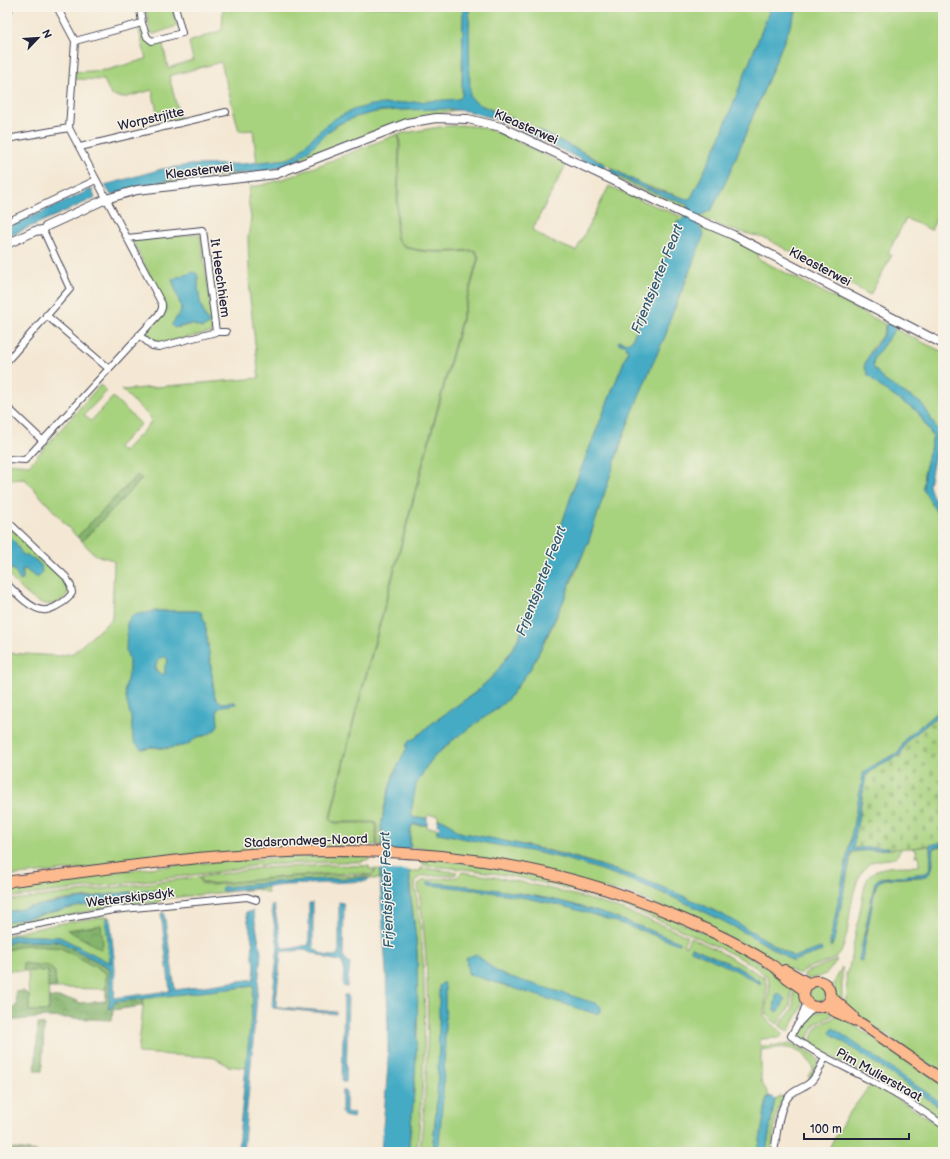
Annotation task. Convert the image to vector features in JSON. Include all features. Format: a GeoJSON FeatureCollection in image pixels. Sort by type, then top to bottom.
{"type":"FeatureCollection","features":[{"type":"Feature","properties":{"kind":"main road","name":"Stadsrondweg-Noord"},"geometry":{"type":"LineString","coordinates":[[9,881],[209,858],[320,851],[371,851],[462,858],[545,872],[609,890],[646,903],[707,930],[774,966],[782,968],[807,987]]}},
{"type":"Feature","properties":{"kind":"main road"},"geometry":{"type":"LineString","coordinates":[[818,981],[825,984],[830,990],[828,1000],[822,1007],[811,1005],[804,995],[807,987],[818,981]]}},
{"type":"Feature","properties":{"kind":"main road"},"geometry":{"type":"LineString","coordinates":[[828,1000],[854,1016],[862,1024],[943,1080]]}},
{"type":"Feature","properties":{"kind":"street"},"geometry":{"type":"LineString","coordinates":[[7,16],[10,7]]}},
{"type":"Feature","properties":{"kind":"street"},"geometry":{"type":"LineString","coordinates":[[7,460],[25,460],[109,369],[139,334],[160,313],[162,308],[162,304],[69,128],[75,41],[57,7]]}},
{"type":"Feature","properties":{"kind":"street"},"geometry":{"type":"LineString","coordinates":[[143,7],[140,8],[142,23],[147,36],[152,41],[182,33],[175,7]]}},
{"type":"Feature","properties":{"kind":"street"},"geometry":{"type":"LineString","coordinates":[[75,41],[142,23]]}},
{"type":"Feature","properties":{"kind":"street","name":"Worpstrjitte"},"geometry":{"type":"LineString","coordinates":[[80,147],[226,112]]}},
{"type":"Feature","properties":{"kind":"street","name":"Kleasterwei"},"geometry":{"type":"LineString","coordinates":[[7,244],[35,231],[43,230],[47,226],[106,199],[137,190],[276,174],[406,123],[436,118],[454,117],[484,122],[501,127],[686,215],[750,243],[943,344]]}},
{"type":"Feature","properties":{"kind":"street"},"geometry":{"type":"LineString","coordinates":[[7,139],[69,128]]}},
{"type":"Feature","properties":{"kind":"street"},"geometry":{"type":"LineString","coordinates":[[7,222],[96,180]]}},
{"type":"Feature","properties":{"kind":"street"},"geometry":{"type":"LineString","coordinates":[[7,361],[70,289],[43,230]]}},
{"type":"Feature","properties":{"kind":"street","name":"It Heechhiem"},"geometry":{"type":"LineString","coordinates":[[127,238],[203,230],[216,332]]}},
{"type":"Feature","properties":{"kind":"street"},"geometry":{"type":"LineString","coordinates":[[46,315],[109,369]]}},
{"type":"Feature","properties":{"kind":"street","name":"It Heechhiem"},"geometry":{"type":"LineString","coordinates":[[139,334],[152,346],[159,347],[216,332],[226,332]]}},
{"type":"Feature","properties":{"kind":"street"},"geometry":{"type":"LineString","coordinates":[[7,407],[43,441]]}},
{"type":"Feature","properties":{"kind":"street"},"geometry":{"type":"LineString","coordinates":[[7,521],[66,577],[71,586],[72,593],[62,604],[46,610],[38,609],[22,599],[7,584]]}},
{"type":"Feature","properties":{"kind":"street","name":"Wetterskipsdyk"},"geometry":{"type":"LineString","coordinates":[[7,930],[113,910],[247,897],[256,900]]}},
{"type":"Feature","properties":{"kind":"street","name":"Pim Mulierstraat"},"geometry":{"type":"LineString","coordinates":[[811,1005],[800,1016],[798,1026],[791,1036],[825,1058],[877,1084],[943,1125]]}},
{"type":"Feature","properties":{"kind":"street"},"geometry":{"type":"LineString","coordinates":[[774,1152],[784,1104],[790,1096],[814,1079],[825,1058]]}},
{"type":"Feature","properties":{"kind":"green space"},"geometry":{"type":"Polygon","coordinates":[[[172,7],[177,26],[154,34],[151,33],[146,12],[148,8],[172,7]]]}},
{"type":"Feature","properties":{"kind":"green space"},"geometry":{"type":"Polygon","coordinates":[[[223,7],[463,7],[462,97],[456,100],[371,105],[316,134],[297,154],[288,159],[257,163],[253,130],[239,131],[221,62],[169,76],[180,119],[160,124],[152,90],[123,98],[111,95],[104,80],[74,79],[75,72],[107,70],[146,59],[138,26],[143,27],[148,41],[162,40],[168,68],[193,60],[189,42],[222,30],[223,7]]]}},
{"type":"Feature","properties":{"kind":"green space"},"geometry":{"type":"Polygon","coordinates":[[[469,7],[771,7],[717,145],[691,198],[687,199],[641,184],[581,151],[534,128],[476,103],[470,97],[469,89],[469,7]]]}},
{"type":"Feature","properties":{"kind":"green space"},"geometry":{"type":"Polygon","coordinates":[[[798,7],[943,7],[943,205],[931,230],[907,219],[905,220],[888,253],[892,255],[870,295],[765,238],[732,230],[699,217],[712,209],[727,179],[798,7]]]}},
{"type":"Feature","properties":{"kind":"green space"},"geometry":{"type":"Polygon","coordinates":[[[444,109],[456,110],[429,116],[315,156],[298,160],[317,141],[338,125],[349,119],[375,112],[444,109]]]}},
{"type":"Feature","properties":{"kind":"green space"},"geometry":{"type":"Polygon","coordinates":[[[461,125],[481,127],[500,133],[566,165],[532,230],[550,241],[576,251],[609,186],[685,218],[680,222],[677,222],[670,246],[651,296],[632,340],[627,343],[619,341],[619,343],[626,346],[628,351],[575,484],[546,573],[520,635],[496,673],[476,692],[431,724],[414,739],[410,740],[406,746],[407,748],[393,775],[384,808],[381,828],[381,846],[377,845],[377,826],[375,822],[336,822],[331,821],[331,817],[352,729],[479,257],[476,251],[472,250],[422,250],[404,245],[398,240],[399,134],[461,125]]]}},
{"type":"Feature","properties":{"kind":"green space"},"geometry":{"type":"Polygon","coordinates":[[[398,134],[397,240],[403,246],[412,249],[433,252],[472,251],[475,252],[478,257],[351,729],[330,817],[331,821],[335,823],[374,823],[376,826],[376,845],[309,847],[7,876],[7,653],[60,656],[73,653],[112,619],[114,562],[110,559],[96,555],[82,541],[142,479],[137,475],[77,537],[25,479],[7,480],[7,463],[29,465],[100,385],[107,391],[84,415],[91,421],[113,397],[141,424],[118,447],[123,452],[150,424],[151,418],[122,390],[259,378],[250,299],[248,238],[251,218],[248,199],[250,187],[263,185],[292,176],[398,134]],[[152,612],[129,659],[129,670],[125,690],[131,717],[133,739],[141,749],[152,747],[165,749],[187,745],[197,737],[204,736],[218,725],[217,710],[219,707],[235,702],[222,703],[215,698],[205,623],[200,612],[152,612]]]}},
{"type":"Feature","properties":{"kind":"green space"},"geometry":{"type":"Polygon","coordinates":[[[266,171],[145,185],[185,175],[201,173],[266,171]]]}},
{"type":"Feature","properties":{"kind":"green space"},"geometry":{"type":"Polygon","coordinates":[[[609,172],[645,189],[688,205],[688,213],[612,176],[609,172]]]}},
{"type":"Feature","properties":{"kind":"green space"},"geometry":{"type":"Polygon","coordinates":[[[697,223],[759,251],[757,258],[885,324],[885,329],[881,337],[869,355],[868,375],[899,400],[917,411],[933,437],[924,474],[923,489],[943,524],[943,710],[937,712],[906,738],[899,752],[874,765],[863,773],[830,946],[832,946],[834,940],[852,852],[902,848],[896,857],[879,860],[869,864],[859,877],[853,896],[847,933],[840,954],[830,961],[808,968],[799,975],[743,944],[634,895],[426,850],[424,848],[410,847],[411,825],[427,825],[427,828],[437,828],[437,833],[562,858],[652,888],[710,914],[793,961],[822,951],[821,948],[794,957],[723,916],[649,882],[597,864],[548,850],[461,833],[446,821],[438,819],[438,815],[428,815],[427,818],[413,818],[411,812],[416,785],[426,767],[435,756],[453,740],[508,699],[531,668],[552,627],[588,543],[625,431],[666,334],[669,322],[685,284],[702,231],[697,223]]]}},
{"type":"Feature","properties":{"kind":"green space"},"geometry":{"type":"Polygon","coordinates":[[[196,234],[201,236],[214,325],[211,333],[159,343],[146,334],[167,309],[132,240],[196,234]],[[198,278],[172,279],[181,307],[178,328],[191,324],[202,328],[209,323],[199,296],[198,278]]]}},
{"type":"Feature","properties":{"kind":"green space"},"geometry":{"type":"Polygon","coordinates":[[[895,329],[943,352],[943,436],[936,429],[924,406],[888,384],[873,367],[874,358],[895,329]]]}},
{"type":"Feature","properties":{"kind":"green space"},"geometry":{"type":"Polygon","coordinates":[[[137,475],[142,479],[82,541],[77,537],[137,475]]]}},
{"type":"Feature","properties":{"kind":"green space"},"geometry":{"type":"Polygon","coordinates":[[[7,525],[66,580],[68,591],[62,600],[54,604],[39,602],[25,592],[7,574],[7,567],[15,572],[20,581],[23,578],[23,569],[31,574],[39,563],[22,554],[15,542],[7,534],[7,525]]]}},
{"type":"Feature","properties":{"kind":"green space"},"geometry":{"type":"Polygon","coordinates":[[[166,656],[168,660],[165,666],[165,673],[162,675],[157,671],[156,665],[160,658],[166,656]]]}},
{"type":"Feature","properties":{"kind":"green space"},"geometry":{"type":"Polygon","coordinates":[[[943,713],[943,843],[912,848],[889,849],[888,847],[853,849],[866,775],[878,766],[900,755],[908,740],[943,713]]]}},
{"type":"Feature","properties":{"kind":"green space"},"geometry":{"type":"Polygon","coordinates":[[[930,846],[931,868],[927,873],[880,878],[875,882],[859,960],[862,961],[875,888],[878,882],[885,879],[922,877],[931,872],[933,848],[943,846],[943,1075],[843,1005],[847,994],[846,973],[848,973],[865,885],[868,878],[873,872],[887,867],[919,866],[919,855],[915,856],[917,851],[912,848],[930,846]]]}},
{"type":"Feature","properties":{"kind":"green space"},"geometry":{"type":"Polygon","coordinates":[[[307,856],[370,856],[369,860],[363,860],[363,862],[259,865],[217,872],[13,897],[7,899],[7,886],[119,871],[307,856]]]}},
{"type":"Feature","properties":{"kind":"green space"},"geometry":{"type":"Polygon","coordinates":[[[421,858],[489,866],[563,882],[626,901],[669,917],[719,940],[784,977],[792,987],[790,1007],[777,1024],[768,1016],[766,1011],[769,983],[763,973],[727,951],[639,912],[604,900],[534,881],[463,869],[427,866],[421,863],[421,858]],[[779,993],[775,1003],[779,1011],[782,1005],[779,993]]]}},
{"type":"Feature","properties":{"kind":"green space"},"geometry":{"type":"Polygon","coordinates":[[[327,865],[369,866],[369,869],[375,869],[371,875],[351,873],[292,876],[211,884],[202,882],[200,877],[260,868],[327,865]]]}},
{"type":"Feature","properties":{"kind":"green space"},"geometry":{"type":"Polygon","coordinates":[[[421,868],[457,872],[456,874],[452,875],[421,876],[417,879],[415,885],[422,952],[425,1018],[417,1152],[408,1152],[416,1061],[417,1024],[417,950],[410,871],[420,871],[421,868]]]}},
{"type":"Feature","properties":{"kind":"green space"},"geometry":{"type":"Polygon","coordinates":[[[376,869],[380,869],[380,879],[321,879],[225,887],[224,891],[267,887],[268,893],[257,889],[168,898],[155,903],[113,907],[7,927],[7,922],[160,891],[145,890],[64,900],[7,912],[7,903],[13,900],[199,877],[201,883],[211,885],[292,877],[339,875],[371,876],[374,874],[376,869]]]}},
{"type":"Feature","properties":{"kind":"green space"},"geometry":{"type":"Polygon","coordinates":[[[462,872],[520,882],[549,888],[605,904],[660,924],[687,936],[683,945],[686,946],[690,937],[717,950],[764,977],[767,986],[764,1016],[784,1034],[779,1038],[760,1039],[760,1046],[785,1045],[791,1043],[815,1055],[819,1061],[811,1078],[808,1077],[813,1070],[812,1066],[800,1052],[789,1048],[761,1050],[761,1081],[770,1097],[768,1097],[760,1152],[435,1152],[441,1085],[439,1040],[438,1088],[432,1152],[420,1152],[428,1018],[425,952],[418,885],[423,880],[457,877],[462,872]],[[428,882],[498,891],[558,903],[593,913],[679,942],[603,913],[555,900],[492,889],[428,882]],[[692,947],[761,982],[737,967],[692,947]]]}},
{"type":"Feature","properties":{"kind":"green space"},"geometry":{"type":"Polygon","coordinates":[[[108,916],[106,919],[110,963],[60,937],[15,935],[7,938],[7,935],[57,924],[108,916]]]}},
{"type":"Feature","properties":{"kind":"green space"},"geometry":{"type":"Polygon","coordinates":[[[101,925],[103,944],[101,949],[67,930],[101,925]]]}},
{"type":"Feature","properties":{"kind":"green space"},"geometry":{"type":"Polygon","coordinates":[[[13,941],[59,941],[111,969],[109,1009],[114,1002],[144,998],[142,1006],[113,1010],[112,1020],[46,1017],[7,1021],[7,1011],[13,1009],[17,1004],[15,992],[23,991],[29,995],[29,1011],[49,1011],[49,997],[76,1000],[80,1003],[106,1001],[106,973],[61,948],[24,945],[7,950],[7,944],[13,941]]]}},
{"type":"Feature","properties":{"kind":"green space"},"geometry":{"type":"Polygon","coordinates":[[[24,945],[61,948],[106,973],[106,989],[56,988],[55,972],[23,963],[24,971],[7,970],[7,950],[24,945]]]}},
{"type":"Feature","properties":{"kind":"green space"},"geometry":{"type":"Polygon","coordinates":[[[837,960],[828,972],[821,976],[807,979],[803,975],[808,971],[837,960]]]}},
{"type":"Feature","properties":{"kind":"green space"},"geometry":{"type":"Polygon","coordinates":[[[23,963],[49,966],[55,972],[56,988],[48,988],[48,971],[24,971],[23,963]]]}},
{"type":"Feature","properties":{"kind":"green space"},"geometry":{"type":"Polygon","coordinates":[[[842,967],[842,1000],[835,996],[834,983],[842,967]]]}},
{"type":"Feature","properties":{"kind":"green space"},"geometry":{"type":"Polygon","coordinates":[[[28,971],[48,971],[49,1011],[29,1011],[28,971]]]}},
{"type":"Feature","properties":{"kind":"green space"},"geometry":{"type":"Polygon","coordinates":[[[254,986],[247,1068],[229,1066],[215,1058],[208,1057],[138,1053],[144,998],[254,986]]]}},
{"type":"Feature","properties":{"kind":"green space"},"geometry":{"type":"Polygon","coordinates":[[[815,986],[821,986],[826,991],[824,1000],[821,1002],[815,1002],[810,997],[810,991],[815,986]]]}},
{"type":"Feature","properties":{"kind":"green space"},"geometry":{"type":"Polygon","coordinates":[[[794,988],[802,994],[803,1001],[802,1007],[788,1032],[779,1025],[793,1009],[794,988]]]}},
{"type":"Feature","properties":{"kind":"green space"},"geometry":{"type":"Polygon","coordinates":[[[825,1010],[833,1013],[830,1017],[816,1023],[805,1044],[801,1041],[800,1037],[803,1024],[813,1014],[825,1010]]]}},
{"type":"Feature","properties":{"kind":"green space"},"geometry":{"type":"Polygon","coordinates":[[[836,1014],[943,1084],[943,1121],[852,1067],[808,1046],[818,1025],[832,1019],[836,1014]]]}},
{"type":"Feature","properties":{"kind":"green space"},"geometry":{"type":"Polygon","coordinates":[[[38,1024],[44,1024],[42,1071],[35,1071],[38,1024]]]}},
{"type":"Feature","properties":{"kind":"green space"},"geometry":{"type":"Polygon","coordinates":[[[871,1084],[913,1108],[943,1128],[943,1152],[828,1152],[845,1119],[871,1084]]]}},
{"type":"Feature","properties":{"kind":"green space"},"geometry":{"type":"Polygon","coordinates":[[[781,1096],[784,1098],[776,1117],[771,1152],[766,1152],[775,1099],[781,1096]]]}},
{"type":"Feature","properties":{"kind":"green space"},"geometry":{"type":"Polygon","coordinates":[[[7,1148],[38,1152],[7,1152],[7,1148]]]}},
{"type":"Feature","properties":{"kind":"water"},"geometry":{"type":"Polygon","coordinates":[[[463,7],[469,7],[470,97],[480,105],[537,130],[606,165],[603,170],[492,118],[467,111],[444,109],[404,110],[380,111],[356,117],[338,124],[292,164],[266,171],[245,173],[209,173],[182,176],[111,195],[105,185],[162,169],[190,165],[242,164],[288,159],[297,154],[316,134],[334,119],[353,110],[371,105],[459,99],[462,96],[463,7]]]}},
{"type":"Feature","properties":{"kind":"water","name":"Frjentsjerter Feart"},"geometry":{"type":"Polygon","coordinates":[[[771,7],[798,7],[727,179],[712,209],[699,217],[697,223],[704,235],[669,322],[666,334],[625,431],[588,543],[573,575],[564,600],[531,668],[508,699],[453,740],[435,756],[426,767],[416,785],[411,812],[413,818],[427,818],[427,825],[413,824],[410,831],[410,892],[418,977],[416,1052],[411,1127],[408,1152],[381,1152],[388,1066],[388,1027],[387,986],[380,879],[381,828],[390,786],[397,767],[407,748],[406,746],[410,740],[414,739],[431,724],[476,692],[496,673],[520,635],[546,573],[575,484],[628,351],[626,346],[618,343],[619,341],[627,343],[632,340],[670,246],[677,221],[680,222],[687,213],[688,205],[645,189],[609,172],[611,168],[650,188],[687,199],[691,198],[717,145],[771,7]]]}},
{"type":"Feature","properties":{"kind":"water"},"geometry":{"type":"Polygon","coordinates":[[[92,189],[95,198],[7,237],[7,228],[92,189]]]}},
{"type":"Feature","properties":{"kind":"water"},"geometry":{"type":"Polygon","coordinates":[[[194,272],[197,274],[199,296],[209,323],[202,328],[191,324],[174,328],[172,324],[181,311],[181,307],[172,279],[194,272]]]}},
{"type":"Feature","properties":{"kind":"water"},"geometry":{"type":"Polygon","coordinates":[[[887,322],[896,328],[874,358],[873,367],[885,381],[921,403],[939,433],[929,485],[943,519],[943,524],[923,489],[924,474],[933,437],[917,411],[878,385],[868,375],[864,366],[869,355],[884,334],[887,322]]]}},
{"type":"Feature","properties":{"kind":"water"},"geometry":{"type":"Polygon","coordinates":[[[7,534],[15,542],[22,554],[34,559],[41,565],[42,572],[39,577],[35,577],[23,569],[23,580],[20,581],[14,570],[7,567],[7,534]]]}},
{"type":"Feature","properties":{"kind":"water"},"geometry":{"type":"Polygon","coordinates":[[[156,611],[201,612],[205,623],[215,698],[222,703],[235,702],[236,704],[223,706],[217,710],[218,725],[214,731],[207,735],[197,737],[187,745],[169,748],[152,747],[141,749],[135,743],[133,739],[131,717],[125,690],[129,670],[129,659],[126,651],[127,624],[133,615],[156,611]],[[166,657],[158,660],[155,668],[156,671],[162,675],[165,673],[165,666],[168,660],[166,657]]]}},
{"type":"Feature","properties":{"kind":"water"},"geometry":{"type":"Polygon","coordinates":[[[940,710],[943,710],[943,713],[908,740],[900,755],[878,766],[866,775],[853,848],[889,847],[889,849],[853,851],[851,853],[834,940],[831,947],[830,942],[863,773],[874,765],[899,752],[906,738],[940,710]]]}},
{"type":"Feature","properties":{"kind":"water"},"geometry":{"type":"Polygon","coordinates":[[[438,819],[448,822],[463,833],[532,847],[594,863],[654,884],[684,896],[723,915],[794,957],[821,948],[822,951],[793,961],[710,914],[652,888],[561,858],[437,833],[437,830],[440,827],[437,825],[438,819]]]}},
{"type":"Feature","properties":{"kind":"water"},"geometry":{"type":"Polygon","coordinates":[[[943,843],[943,846],[933,848],[933,867],[926,876],[885,879],[878,882],[875,888],[862,961],[859,960],[875,882],[880,878],[927,873],[931,867],[930,846],[932,844],[943,843]]]}},
{"type":"Feature","properties":{"kind":"water"},"geometry":{"type":"Polygon","coordinates":[[[368,878],[368,880],[221,890],[222,887],[286,881],[368,878]]]}},
{"type":"Feature","properties":{"kind":"water"},"geometry":{"type":"Polygon","coordinates":[[[428,882],[492,889],[555,900],[618,919],[680,943],[678,944],[601,917],[554,904],[491,892],[428,885],[428,882]]]}},
{"type":"Feature","properties":{"kind":"water"},"geometry":{"type":"Polygon","coordinates":[[[145,890],[160,891],[164,894],[163,896],[150,899],[80,906],[7,922],[7,912],[24,908],[145,890]]]}},
{"type":"Feature","properties":{"kind":"water"},"geometry":{"type":"Polygon","coordinates":[[[339,902],[343,903],[344,905],[343,956],[350,964],[347,987],[343,986],[344,967],[341,961],[329,959],[309,951],[281,951],[276,1002],[276,1006],[278,1007],[336,1012],[336,1014],[273,1008],[272,1005],[278,946],[271,905],[274,905],[282,948],[289,949],[309,945],[309,903],[313,903],[313,947],[318,952],[330,956],[337,955],[339,952],[339,902]]]}},
{"type":"Feature","properties":{"kind":"water"},"geometry":{"type":"Polygon","coordinates":[[[253,911],[261,952],[243,1152],[202,1152],[206,1149],[235,1151],[238,1149],[254,986],[114,1002],[113,1008],[109,1009],[110,968],[59,941],[15,941],[7,944],[7,938],[15,935],[60,937],[110,963],[106,919],[110,918],[115,968],[114,998],[170,991],[161,913],[164,913],[175,990],[254,979],[255,963],[252,955],[253,945],[246,912],[253,911]]]}},
{"type":"Feature","properties":{"kind":"water"},"geometry":{"type":"Polygon","coordinates":[[[692,947],[737,967],[761,982],[760,984],[735,970],[691,950],[692,947]]]}},
{"type":"Feature","properties":{"kind":"water"},"geometry":{"type":"Polygon","coordinates":[[[476,954],[496,971],[504,975],[598,1004],[601,1007],[600,1012],[596,1014],[468,974],[466,958],[476,954]]]}},
{"type":"Feature","properties":{"kind":"water"},"geometry":{"type":"Polygon","coordinates":[[[444,983],[445,986],[445,1048],[443,1089],[438,1152],[432,1152],[439,1049],[439,986],[444,983]]]}},
{"type":"Feature","properties":{"kind":"water"},"geometry":{"type":"Polygon","coordinates":[[[778,993],[785,999],[777,1012],[774,1010],[778,993]]]}},
{"type":"Feature","properties":{"kind":"water"},"geometry":{"type":"Polygon","coordinates":[[[344,995],[348,995],[346,1082],[342,1082],[344,995]]]}},
{"type":"Feature","properties":{"kind":"water"},"geometry":{"type":"Polygon","coordinates":[[[833,1028],[943,1104],[943,1109],[830,1033],[833,1028]]]}},
{"type":"Feature","properties":{"kind":"water"},"geometry":{"type":"Polygon","coordinates":[[[342,1091],[346,1091],[346,1112],[354,1113],[353,1118],[344,1116],[342,1113],[342,1091]]]}},
{"type":"Feature","properties":{"kind":"water"},"geometry":{"type":"Polygon","coordinates":[[[767,1097],[773,1097],[775,1099],[766,1152],[758,1152],[767,1097]]]}},
{"type":"Feature","properties":{"kind":"pier"},"geometry":{"type":"Polygon","coordinates":[[[379,859],[412,861],[412,871],[378,869],[379,859]]]}}]}
